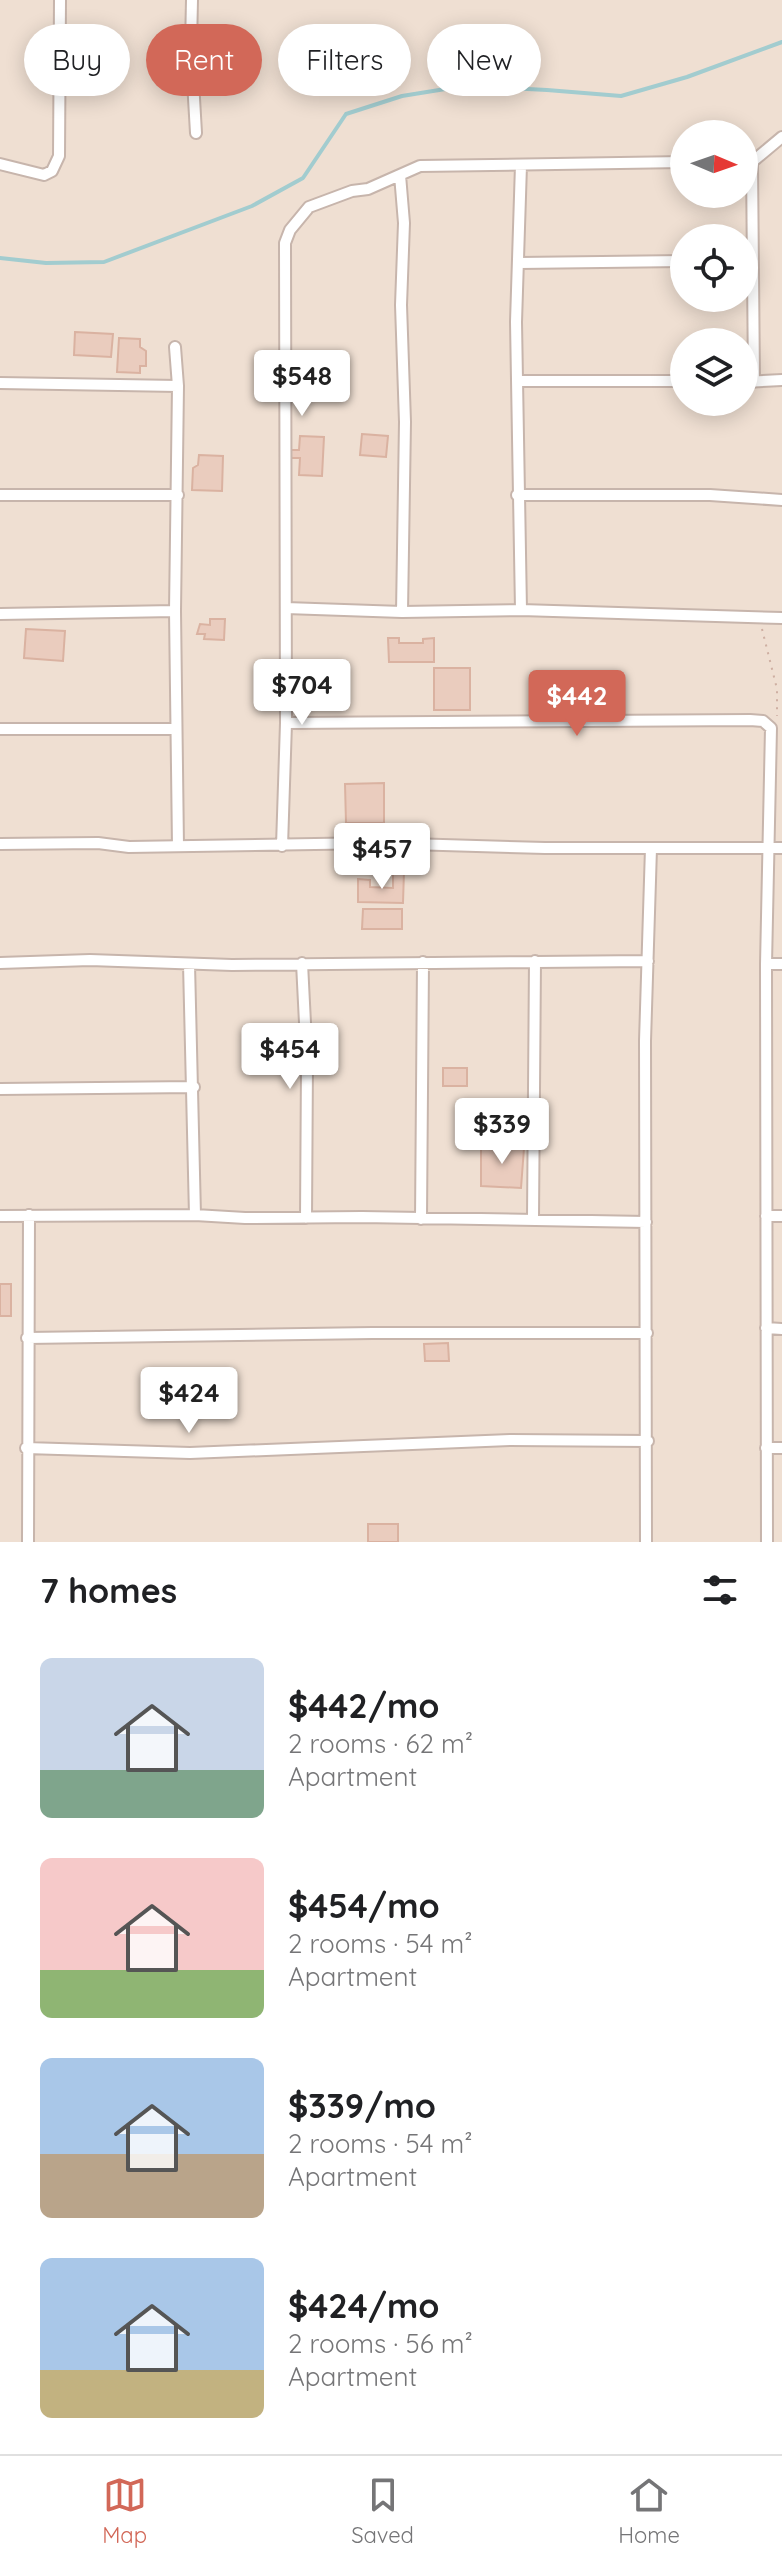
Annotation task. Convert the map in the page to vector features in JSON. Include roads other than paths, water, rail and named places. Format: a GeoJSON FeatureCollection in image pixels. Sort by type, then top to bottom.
{"type":"FeatureCollection","features":[{"type":"Feature","properties":{"kind":"street"},"geometry":{"type":"LineString","coordinates":[[0,164],[44,175],[57,165],[60,0]]}},
{"type":"Feature","properties":{"kind":"street"},"geometry":{"type":"LineString","coordinates":[[192,0],[196,133]]}},
{"type":"Feature","properties":{"kind":"street"},"geometry":{"type":"LineString","coordinates":[[758,155],[782,137]]}},
{"type":"Feature","properties":{"kind":"street"},"geometry":{"type":"LineString","coordinates":[[282,846],[286,723],[285,243],[290,230],[309,207],[352,191],[368,189],[420,166],[670,162]]}},
{"type":"Feature","properties":{"kind":"street"},"geometry":{"type":"LineString","coordinates":[[521,165],[516,322],[521,610]]}},
{"type":"Feature","properties":{"kind":"street"},"geometry":{"type":"LineString","coordinates":[[400,175],[404,223],[401,305],[405,422],[402,612]]}},
{"type":"Feature","properties":{"kind":"street"},"geometry":{"type":"LineString","coordinates":[[519,263],[670,261]]}},
{"type":"Feature","properties":{"kind":"street"},"geometry":{"type":"LineString","coordinates":[[175,347],[178,386],[175,611],[178,846]]}},
{"type":"Feature","properties":{"kind":"street"},"geometry":{"type":"LineString","coordinates":[[758,381],[782,380]]}},
{"type":"Feature","properties":{"kind":"street"},"geometry":{"type":"LineString","coordinates":[[518,381],[670,381]]}},
{"type":"Feature","properties":{"kind":"street"},"geometry":{"type":"LineString","coordinates":[[0,383],[178,386]]}},
{"type":"Feature","properties":{"kind":"street"},"geometry":{"type":"LineString","coordinates":[[0,495],[178,495]]}},
{"type":"Feature","properties":{"kind":"street"},"geometry":{"type":"LineString","coordinates":[[517,495],[710,495],[782,500]]}},
{"type":"Feature","properties":{"kind":"street"},"geometry":{"type":"LineString","coordinates":[[286,608],[402,612],[521,610],[782,618]]}},
{"type":"Feature","properties":{"kind":"street"},"geometry":{"type":"LineString","coordinates":[[0,614],[175,611]]}},
{"type":"Feature","properties":{"kind":"street"},"geometry":{"type":"LineString","coordinates":[[286,723],[750,720],[763,721],[771,728],[766,964],[767,1542]]}},
{"type":"Feature","properties":{"kind":"street"},"geometry":{"type":"LineString","coordinates":[[0,729],[176,729]]}},
{"type":"Feature","properties":{"kind":"street"},"geometry":{"type":"LineString","coordinates":[[0,844],[282,846],[376,843],[545,848],[782,848]]}},
{"type":"Feature","properties":{"kind":"street"},"geometry":{"type":"LineString","coordinates":[[646,1542],[645,1041],[651,848]]}},
{"type":"Feature","properties":{"kind":"street"},"geometry":{"type":"LineString","coordinates":[[0,963],[90,960],[189,964],[648,961]]}},
{"type":"Feature","properties":{"kind":"street"},"geometry":{"type":"LineString","coordinates":[[533,1218],[535,961]]}},
{"type":"Feature","properties":{"kind":"street"},"geometry":{"type":"LineString","coordinates":[[421,1219],[423,962]]}},
{"type":"Feature","properties":{"kind":"street"},"geometry":{"type":"LineString","coordinates":[[302,963],[307,1063],[306,1218]]}},
{"type":"Feature","properties":{"kind":"street"},"geometry":{"type":"LineString","coordinates":[[189,964],[195,1215]]}},
{"type":"Feature","properties":{"kind":"street"},"geometry":{"type":"LineString","coordinates":[[766,964],[782,964]]}},
{"type":"Feature","properties":{"kind":"street"},"geometry":{"type":"LineString","coordinates":[[0,1089],[194,1087]]}},
{"type":"Feature","properties":{"kind":"street"},"geometry":{"type":"LineString","coordinates":[[28,1542],[29,1215]]}},
{"type":"Feature","properties":{"kind":"street"},"geometry":{"type":"LineString","coordinates":[[0,1216],[533,1218],[646,1222]]}},
{"type":"Feature","properties":{"kind":"street"},"geometry":{"type":"LineString","coordinates":[[766,1216],[782,1216]]}},
{"type":"Feature","properties":{"kind":"street"},"geometry":{"type":"LineString","coordinates":[[766,1328],[782,1329]]}},
{"type":"Feature","properties":{"kind":"street"},"geometry":{"type":"LineString","coordinates":[[27,1338],[647,1333]]}},
{"type":"Feature","properties":{"kind":"street"},"geometry":{"type":"LineString","coordinates":[[26,1448],[190,1453],[510,1440],[648,1441]]}},
{"type":"Feature","properties":{"kind":"street"},"geometry":{"type":"LineString","coordinates":[[766,1448],[782,1448]]}},
{"type":"Feature","properties":{"kind":"waterway"},"geometry":{"type":"LineString","coordinates":[[0,258],[46,263],[104,262],[252,206],[303,178],[346,114],[402,96],[464,86],[621,96],[687,77],[782,42]]}}]}
